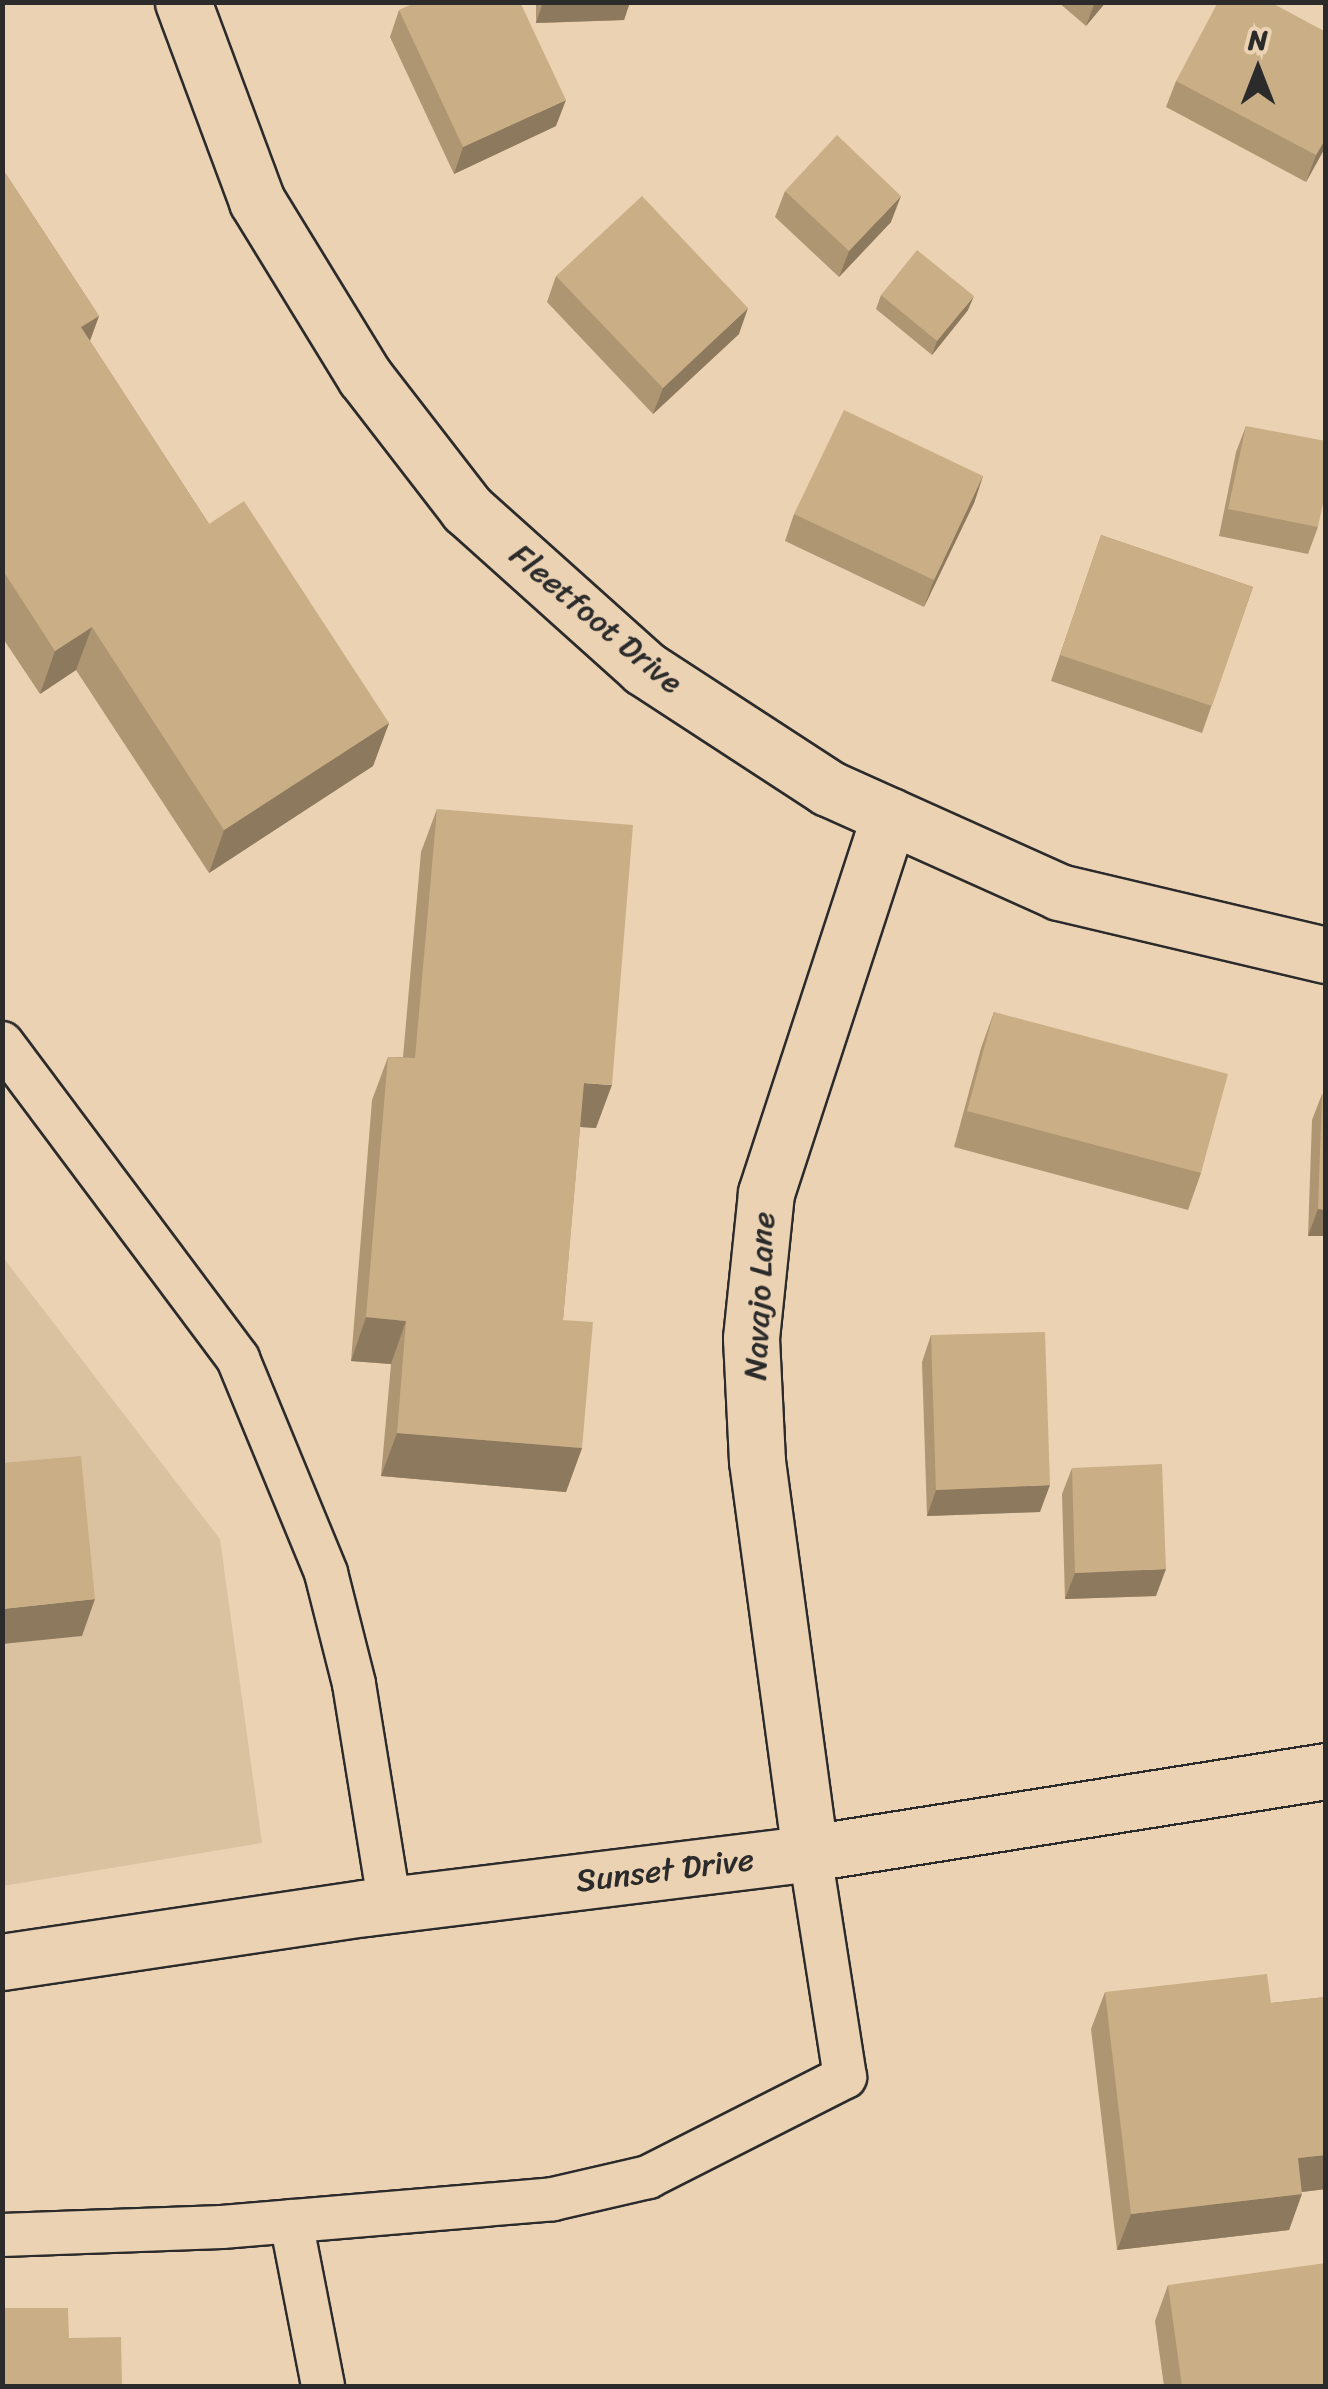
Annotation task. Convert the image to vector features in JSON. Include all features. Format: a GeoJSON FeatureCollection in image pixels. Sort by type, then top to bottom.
{"type":"FeatureCollection","features":[{"type":"Feature","properties":{"kind":"street","name":"Fleetfoot Drive"},"geometry":{"type":"LineString","coordinates":[[183,2],[257,201],[364,376],[467,509],[644,668],[828,788],[1060,892],[1326,955]]}},
{"type":"Feature","properties":{"kind":"street","name":"Navajo Lane"},"geometry":{"type":"LineString","coordinates":[[810,1853],[757,1461],[751,1338],[766,1193],[889,816]]}},
{"type":"Feature","properties":{"kind":"street","name":"Sunset Drive"},"geometry":{"type":"LineString","coordinates":[[2,1962],[390,1906],[810,1853],[1326,1771]]}},
{"type":"Feature","properties":{"kind":"lane"},"geometry":{"type":"LineString","coordinates":[[2,1042],[238,1360],[259,1406],[326,1573],[354,1684],[390,1906]]}},
{"type":"Feature","properties":{"kind":"lane"},"geometry":{"type":"LineString","coordinates":[[2,2235],[291,2221],[554,2198],[648,2177],[846,2077],[810,1853]]}},
{"type":"Feature","properties":{"kind":"lane"},"geometry":{"type":"LineString","coordinates":[[291,2221],[323,2386]]}},
{"type":"Feature","properties":{"kind":"shaded area"},"geometry":{"type":"Polygon","coordinates":[[[2,1256],[220,1539],[262,1843],[3,1886],[2,1256]]]}},
{"type":"Feature","properties":{"kind":"building"},"geometry":{"type":"Polygon","coordinates":[[[416,2],[520,2],[566,100],[463,147],[399,10],[416,2]]]}},
{"type":"Feature","properties":{"kind":"building"},"geometry":{"type":"Polygon","coordinates":[[[1218,2],[1270,2],[1326,32],[1326,138],[1316,155],[1176,81],[1218,2]]]}},
{"type":"Feature","properties":{"kind":"building"},"geometry":{"type":"Polygon","coordinates":[[[837,135],[901,196],[849,251],[785,191],[837,135]]]}},
{"type":"Feature","properties":{"kind":"building"},"geometry":{"type":"Polygon","coordinates":[[[2,168],[99,316],[81,327],[209,524],[244,501],[389,723],[224,830],[92,627],[55,651],[2,569],[2,168]]]}},
{"type":"Feature","properties":{"kind":"building"},"geometry":{"type":"Polygon","coordinates":[[[642,196],[748,308],[663,388],[556,276],[642,196]]]}},
{"type":"Feature","properties":{"kind":"building"},"geometry":{"type":"Polygon","coordinates":[[[917,250],[974,296],[937,341],[881,295],[917,250]]]}},
{"type":"Feature","properties":{"kind":"building"},"geometry":{"type":"Polygon","coordinates":[[[844,410],[983,476],[934,580],[794,514],[844,410]]]}},
{"type":"Feature","properties":{"kind":"building"},"geometry":{"type":"Polygon","coordinates":[[[1246,426],[1326,441],[1326,489],[1318,527],[1228,509],[1246,426]]]}},
{"type":"Feature","properties":{"kind":"building"},"geometry":{"type":"Polygon","coordinates":[[[1101,535],[1253,587],[1212,706],[1060,655],[1101,535]]]}},
{"type":"Feature","properties":{"kind":"building"},"geometry":{"type":"Polygon","coordinates":[[[437,809],[633,825],[612,1085],[584,1083],[563,1320],[593,1322],[582,1448],[397,1433],[406,1321],[366,1317],[388,1057],[415,1058],[437,809]]]}},
{"type":"Feature","properties":{"kind":"building"},"geometry":{"type":"Polygon","coordinates":[[[994,1012],[1228,1074],[1201,1173],[967,1111],[994,1012]]]}},
{"type":"Feature","properties":{"kind":"building"},"geometry":{"type":"Polygon","coordinates":[[[1322,1094],[1326,1094],[1326,1210],[1318,1209],[1322,1094]]]}},
{"type":"Feature","properties":{"kind":"building"},"geometry":{"type":"Polygon","coordinates":[[[1045,1332],[1050,1485],[936,1490],[931,1335],[1045,1332]]]}},
{"type":"Feature","properties":{"kind":"building"},"geometry":{"type":"Polygon","coordinates":[[[81,1456],[95,1599],[2,1609],[2,1463],[81,1456]]]}},
{"type":"Feature","properties":{"kind":"building"},"geometry":{"type":"Polygon","coordinates":[[[1162,1464],[1166,1569],[1075,1573],[1072,1468],[1162,1464]]]}},
{"type":"Feature","properties":{"kind":"building"},"geometry":{"type":"Polygon","coordinates":[[[1267,1974],[1271,2003],[1326,1997],[1326,2155],[1298,2158],[1302,2194],[1131,2214],[1105,1992],[1267,1974]]]}},
{"type":"Feature","properties":{"kind":"building"},"geometry":{"type":"Polygon","coordinates":[[[1326,2263],[1326,2386],[1182,2386],[1168,2285],[1326,2263]]]}},
{"type":"Feature","properties":{"kind":"building"},"geometry":{"type":"Polygon","coordinates":[[[2,2308],[68,2308],[69,2338],[121,2337],[122,2386],[2,2386],[2,2308]]]}}]}
